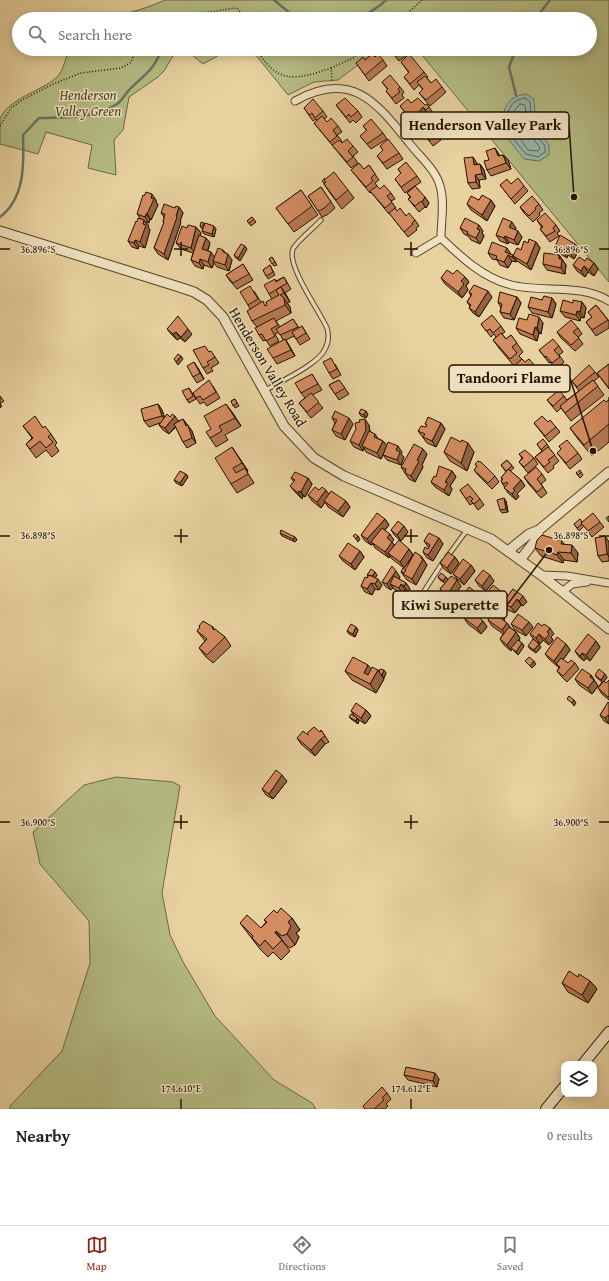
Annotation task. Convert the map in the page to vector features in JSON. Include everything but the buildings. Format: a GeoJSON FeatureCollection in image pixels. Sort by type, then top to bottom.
{"type":"FeatureCollection","features":[{"type":"Feature","properties":{"kind":"main road"},"geometry":{"type":"LineString","coordinates":[[585,1061],[609,1032]]}},
{"type":"Feature","properties":{"kind":"main road"},"geometry":{"type":"LineString","coordinates":[[546,1109],[561,1091]]}},
{"type":"Feature","properties":{"kind":"street"},"geometry":{"type":"LineString","coordinates":[[295,101],[310,92],[321,89],[342,88],[369,98],[382,109],[436,176],[440,185],[442,211],[441,238]]}},
{"type":"Feature","properties":{"kind":"street","name":"Henderson Valley Road"},"geometry":{"type":"LineString","coordinates":[[0,230],[194,292],[207,300],[223,318],[284,426],[314,458],[344,476],[491,539],[541,575],[609,629]]}},
{"type":"Feature","properties":{"kind":"street"},"geometry":{"type":"LineString","coordinates":[[416,253],[441,238]]}},
{"type":"Feature","properties":{"kind":"street"},"geometry":{"type":"LineString","coordinates":[[441,238],[472,265],[495,280],[512,285],[589,293],[609,301]]}},
{"type":"Feature","properties":{"kind":"street"},"geometry":{"type":"LineString","coordinates":[[508,551],[529,534],[539,530],[609,472]]}},
{"type":"Feature","properties":{"kind":"street"},"geometry":{"type":"LineString","coordinates":[[520,560],[534,542],[539,530]]}},
{"type":"Feature","properties":{"kind":"street"},"geometry":{"type":"LineString","coordinates":[[541,575],[567,576],[607,583]]}},
{"type":"Feature","properties":{"kind":"street"},"geometry":{"type":"LineString","coordinates":[[562,592],[572,584],[607,583]]}},
{"type":"Feature","properties":{"kind":"lane"},"geometry":{"type":"LineString","coordinates":[[264,390],[319,358],[325,350],[329,336],[327,328],[295,270],[292,257],[293,248],[321,220]]}},
{"type":"Feature","properties":{"kind":"lane"},"geometry":{"type":"LineString","coordinates":[[419,599],[450,552],[468,530]]}},
{"type":"Feature","properties":{"kind":"path"},"geometry":{"type":"LineString","coordinates":[[409,12],[422,0]]}},
{"type":"Feature","properties":{"kind":"path"},"geometry":{"type":"LineString","coordinates":[[210,12],[234,8],[238,9],[240,12]]}},
{"type":"Feature","properties":{"kind":"path"},"geometry":{"type":"LineString","coordinates":[[0,126],[11,108],[22,100],[53,84],[81,74],[121,68],[130,63],[134,56]]}},
{"type":"Feature","properties":{"kind":"path"},"geometry":{"type":"LineString","coordinates":[[261,56],[268,65],[280,74],[289,77],[302,78],[331,68],[355,56]]}},
{"type":"Feature","properties":{"kind":"path"},"geometry":{"type":"LineString","coordinates":[[331,68],[332,83]]}},
{"type":"Feature","properties":{"kind":"green space"},"geometry":{"type":"Polygon","coordinates":[[[165,0],[609,0],[609,282],[423,56],[597,56],[597,12],[132,12],[165,0]]]}},
{"type":"Feature","properties":{"kind":"green space","name":"Henderson Valley Green"},"geometry":{"type":"Polygon","coordinates":[[[67,56],[173,56],[164,71],[158,77],[129,97],[123,130],[114,140],[116,175],[88,168],[92,145],[46,132],[38,154],[0,144],[0,118],[5,111],[11,105],[57,77],[63,68],[67,56]]]}},
{"type":"Feature","properties":{"kind":"green space"},"geometry":{"type":"Polygon","coordinates":[[[193,56],[217,56],[203,64],[193,56]]]}},
{"type":"Feature","properties":{"kind":"green space"},"geometry":{"type":"Polygon","coordinates":[[[257,56],[370,56],[338,80],[314,82],[288,95],[257,56]]]}},
{"type":"Feature","properties":{"kind":"green space"},"geometry":{"type":"Polygon","coordinates":[[[116,777],[173,782],[180,786],[162,893],[170,935],[183,962],[215,1016],[274,1080],[312,1103],[316,1109],[10,1109],[10,1106],[62,1051],[90,963],[89,921],[40,864],[33,832],[84,785],[116,777]]]}},
{"type":"Feature","properties":{"kind":"water"},"geometry":{"type":"Polygon","coordinates":[[[526,94],[534,99],[536,128],[549,145],[549,155],[539,161],[524,159],[507,136],[503,121],[503,115],[508,103],[518,96],[526,94]]]}},
{"type":"Feature","properties":{"kind":"waterway"},"geometry":{"type":"LineString","coordinates":[[274,0],[289,12]]}},
{"type":"Feature","properties":{"kind":"waterway"},"geometry":{"type":"LineString","coordinates":[[370,12],[386,0]]}},
{"type":"Feature","properties":{"kind":"waterway"},"geometry":{"type":"LineString","coordinates":[[541,12],[550,0]]}},
{"type":"Feature","properties":{"kind":"waterway"},"geometry":{"type":"LineString","coordinates":[[0,217],[8,209],[19,190],[23,169],[23,135],[39,118],[89,115],[108,109],[117,104],[150,70],[159,56]]}},
{"type":"Feature","properties":{"kind":"waterway"},"geometry":{"type":"LineString","coordinates":[[513,56],[509,67],[516,95]]}},
{"type":"Feature","properties":{"kind":"place","name":"Henderson Valley Park"},"geometry":{"type":"Point","coordinates":[574,197]}},
{"type":"Feature","properties":{"kind":"place","name":"Tandoori Flame"},"geometry":{"type":"Point","coordinates":[593,451]}},
{"type":"Feature","properties":{"kind":"place","name":"Kiwi Superette"},"geometry":{"type":"Point","coordinates":[549,550]}}]}
